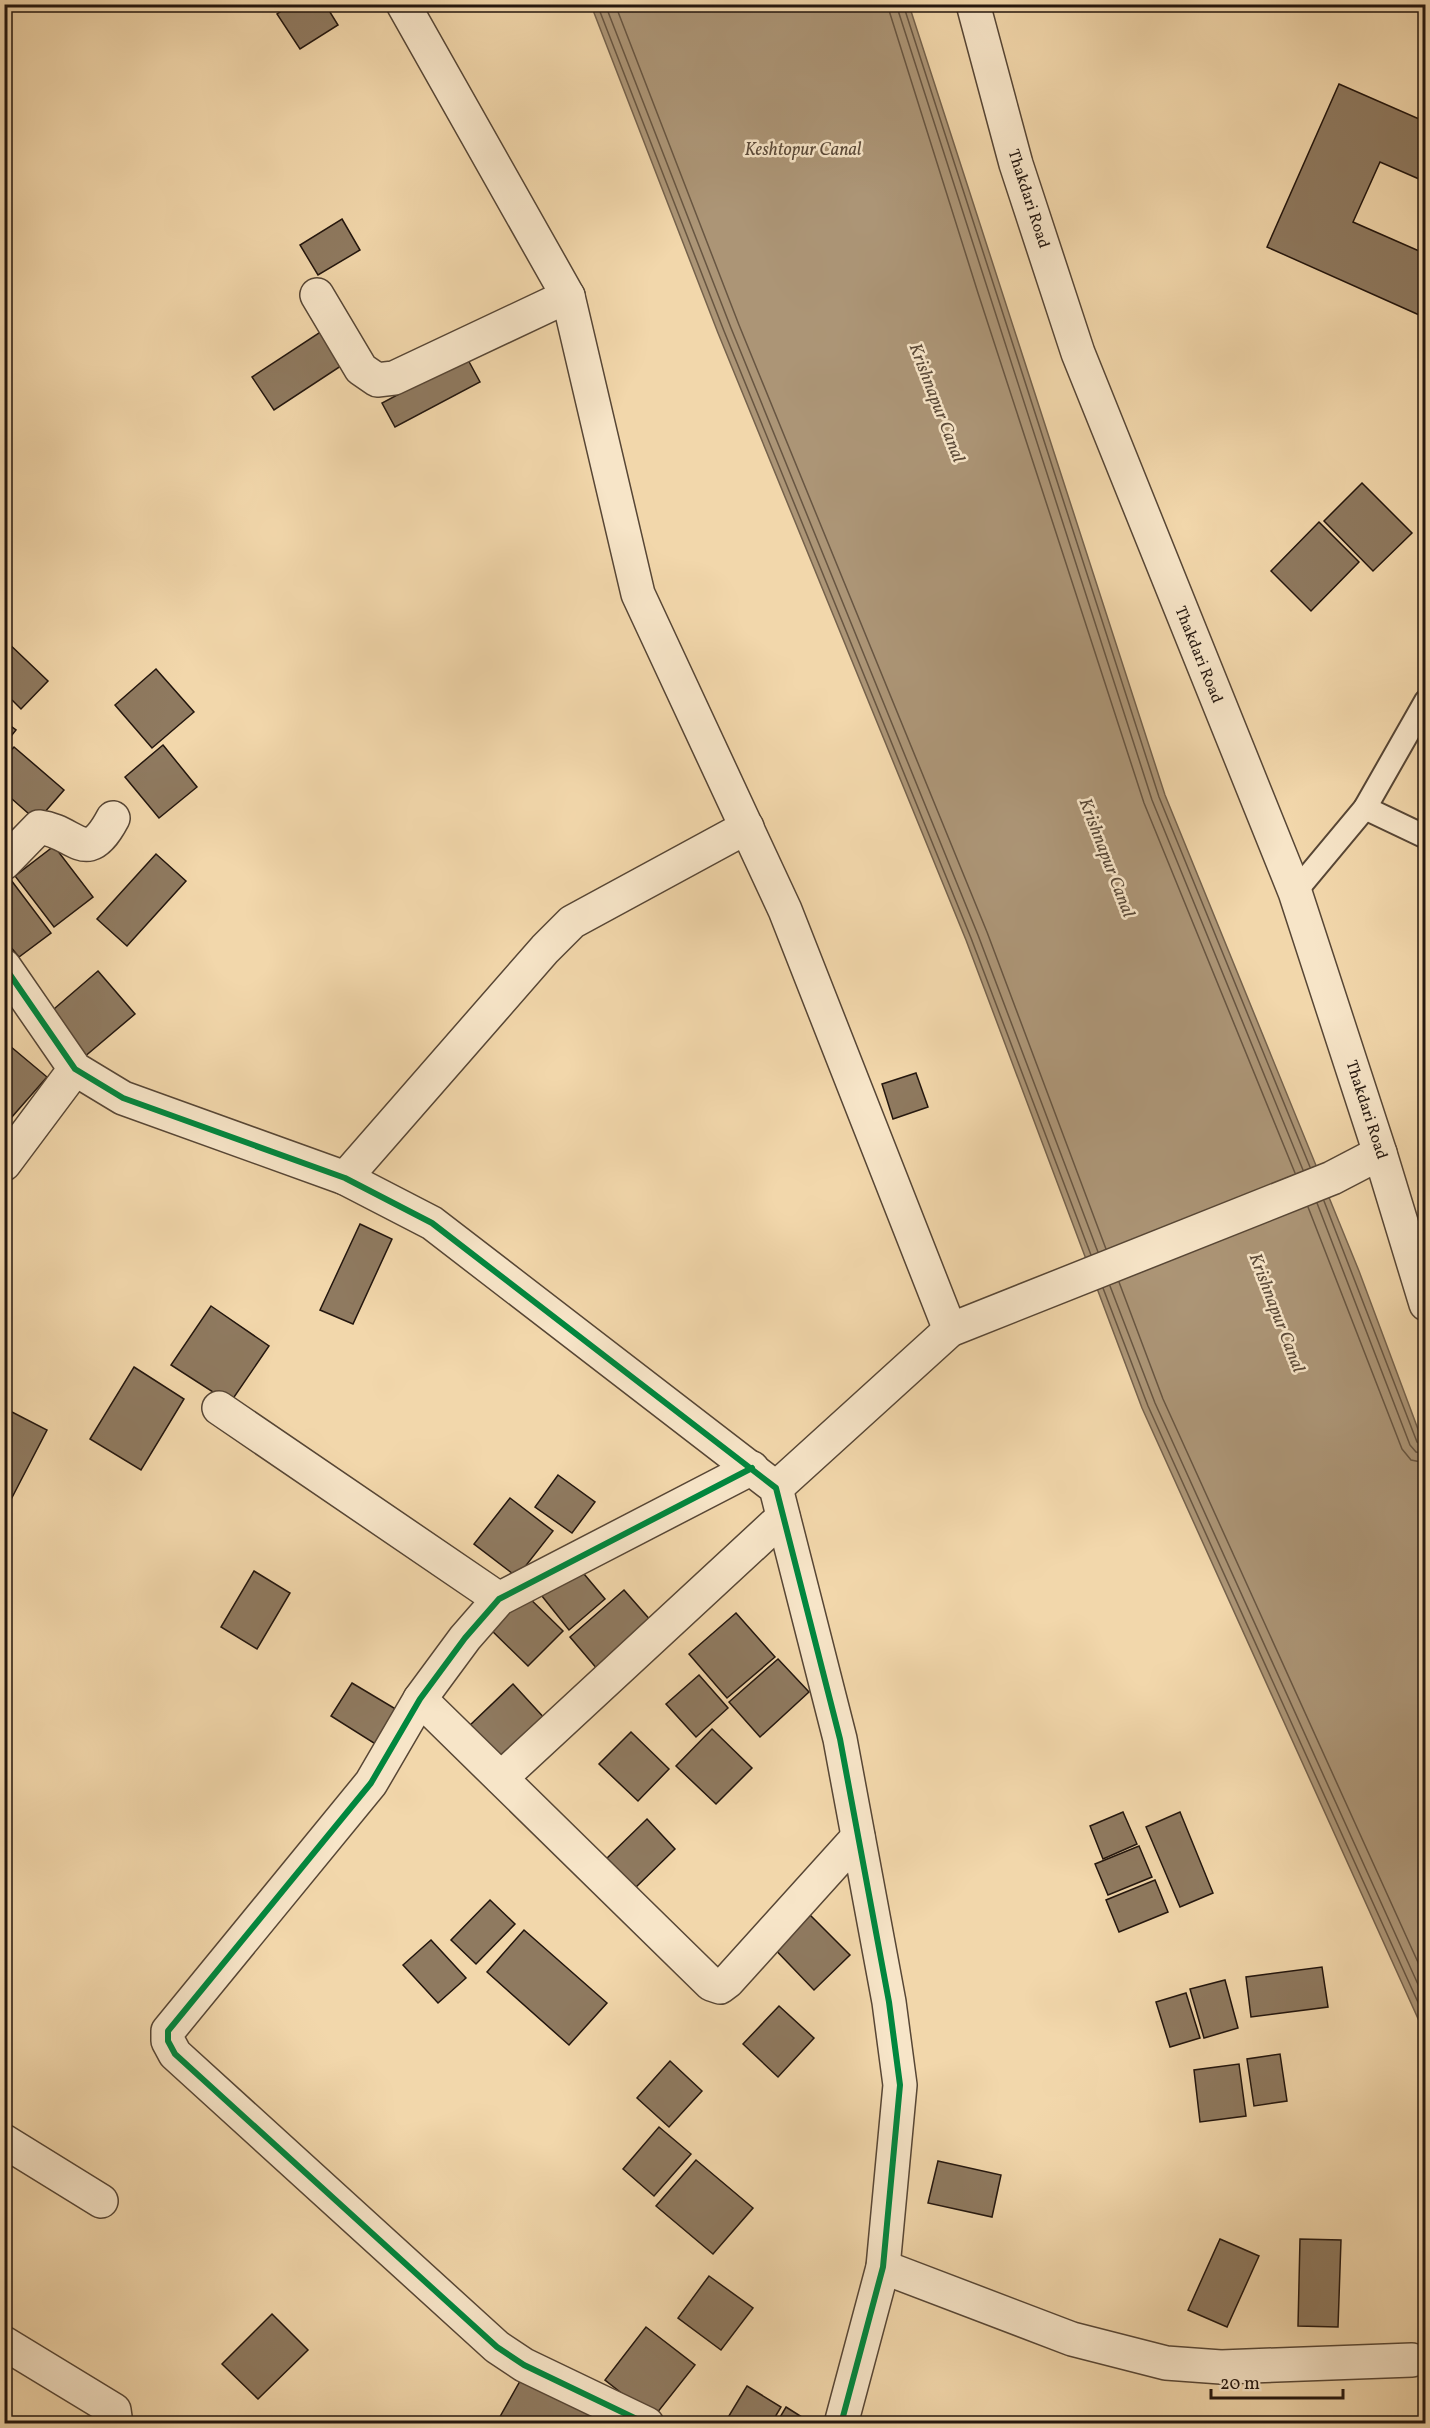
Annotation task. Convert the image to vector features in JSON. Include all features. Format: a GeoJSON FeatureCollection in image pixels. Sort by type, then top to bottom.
{"type":"FeatureCollection","features":[{"type":"Feature","properties":{"kind":"street"},"geometry":{"type":"LineString","coordinates":[[403,4],[568,296],[638,594],[785,910],[950,1330]]}},
{"type":"Feature","properties":{"kind":"street","name":"Thakdari Road"},"geometry":{"type":"LineString","coordinates":[[973,4],[1016,164],[1078,353],[1295,892],[1380,1153],[1425,1304]]}},
{"type":"Feature","properties":{"kind":"street"},"geometry":{"type":"LineString","coordinates":[[317,295],[361,369],[377,380],[394,378],[568,296]]}},
{"type":"Feature","properties":{"kind":"street"},"geometry":{"type":"LineString","coordinates":[[4,863],[39,827],[82,843],[96,843],[103,837],[113,818]]}},
{"type":"Feature","properties":{"kind":"street"},"geometry":{"type":"LineString","coordinates":[[345,1178],[545,949],[572,922],[747,827]]}},
{"type":"Feature","properties":{"kind":"street"},"geometry":{"type":"LineString","coordinates":[[4,966],[75,1069],[123,1098],[345,1178],[432,1223],[770,1491],[840,1739],[890,2002],[900,2085],[883,2267],[841,2424]]}},
{"type":"Feature","properties":{"kind":"street"},"geometry":{"type":"LineString","coordinates":[[4,1164],[75,1069]]}},
{"type":"Feature","properties":{"kind":"street"},"geometry":{"type":"LineString","coordinates":[[501,1778],[770,1491],[950,1330],[1332,1178],[1380,1153]]}},
{"type":"Feature","properties":{"kind":"street"},"geometry":{"type":"LineString","coordinates":[[219,1408],[499,1599]]}},
{"type":"Feature","properties":{"kind":"street"},"geometry":{"type":"LineString","coordinates":[[647,2424],[524,2365],[497,2347],[175,2054],[168,2041],[168,2031],[371,1783],[420,1699],[465,1638],[499,1599],[770,1491]]}},
{"type":"Feature","properties":{"kind":"street"},"geometry":{"type":"LineString","coordinates":[[420,1699],[711,1984],[720,1987],[858,1838]]}},
{"type":"Feature","properties":{"kind":"street"},"geometry":{"type":"LineString","coordinates":[[4,2142],[101,2201]]}},
{"type":"Feature","properties":{"kind":"street"},"geometry":{"type":"LineString","coordinates":[[883,2267],[1072,2339],[1166,2363],[1221,2367],[1412,2360]]}},
{"type":"Feature","properties":{"kind":"street"},"geometry":{"type":"LineString","coordinates":[[4,2343],[114,2410],[116,2424]]}},
{"type":"Feature","properties":{"kind":"lane"},"geometry":{"type":"LineString","coordinates":[[1295,892],[1365,808],[1425,701]]}},
{"type":"Feature","properties":{"kind":"lane"},"geometry":{"type":"LineString","coordinates":[[1365,808],[1425,837]]}},
{"type":"Feature","properties":{"kind":"water","name":"Keshtopur Canal"},"geometry":{"type":"Polygon","coordinates":[[[591,5],[909,5],[1165,795],[1359,1271],[1425,1448],[1425,2034],[1142,1408],[966,940],[718,333],[591,5]]]}},
{"type":"Feature","properties":{"kind":"building"},"geometry":{"type":"Polygon","coordinates":[[[292,4],[325,4],[338,25],[300,49],[277,14],[292,4]]]}},
{"type":"Feature","properties":{"kind":"building"},"geometry":{"type":"Polygon","coordinates":[[[1339,84],[1426,122],[1426,182],[1380,162],[1353,222],[1426,254],[1426,318],[1267,247],[1339,84]]]}},
{"type":"Feature","properties":{"kind":"building"},"geometry":{"type":"Polygon","coordinates":[[[342,219],[360,250],[318,275],[300,245],[342,219]]]}},
{"type":"Feature","properties":{"kind":"building"},"geometry":{"type":"Polygon","coordinates":[[[325,329],[347,362],[274,410],[252,377],[325,329]]]}},
{"type":"Feature","properties":{"kind":"building"},"geometry":{"type":"Polygon","coordinates":[[[467,358],[480,382],[395,427],[382,403],[467,358]]]}},
{"type":"Feature","properties":{"kind":"building"},"geometry":{"type":"Polygon","coordinates":[[[1362,483],[1412,533],[1373,571],[1324,521],[1362,483]]]}},
{"type":"Feature","properties":{"kind":"building"},"geometry":{"type":"Polygon","coordinates":[[[1319,522],[1359,562],[1311,611],[1271,571],[1319,522]]]}},
{"type":"Feature","properties":{"kind":"building"},"geometry":{"type":"Polygon","coordinates":[[[4,639],[48,681],[21,709],[4,692],[4,639]]]}},
{"type":"Feature","properties":{"kind":"building"},"geometry":{"type":"Polygon","coordinates":[[[156,669],[194,712],[152,748],[115,705],[156,669]]]}},
{"type":"Feature","properties":{"kind":"building"},"geometry":{"type":"Polygon","coordinates":[[[4,721],[16,730],[4,745],[4,721]]]}},
{"type":"Feature","properties":{"kind":"building"},"geometry":{"type":"Polygon","coordinates":[[[163,745],[197,787],[159,818],[125,777],[163,745]]]}},
{"type":"Feature","properties":{"kind":"building"},"geometry":{"type":"Polygon","coordinates":[[[14,747],[64,790],[37,821],[4,792],[4,758],[14,747]]]}},
{"type":"Feature","properties":{"kind":"building"},"geometry":{"type":"Polygon","coordinates":[[[54,846],[93,897],[54,927],[15,876],[54,846]]]}},
{"type":"Feature","properties":{"kind":"building"},"geometry":{"type":"Polygon","coordinates":[[[156,854],[186,881],[127,946],[97,919],[156,854]]]}},
{"type":"Feature","properties":{"kind":"building"},"geometry":{"type":"Polygon","coordinates":[[[8,876],[51,933],[19,957],[4,939],[4,878],[8,876]]]}},
{"type":"Feature","properties":{"kind":"building"},"geometry":{"type":"Polygon","coordinates":[[[98,971],[135,1014],[83,1058],[47,1015],[98,971]]]}},
{"type":"Feature","properties":{"kind":"building"},"geometry":{"type":"Polygon","coordinates":[[[4,1041],[47,1077],[4,1126],[4,1041]]]}},
{"type":"Feature","properties":{"kind":"building"},"geometry":{"type":"Polygon","coordinates":[[[916,1073],[928,1107],[893,1119],[882,1084],[916,1073]]]}},
{"type":"Feature","properties":{"kind":"building"},"geometry":{"type":"Polygon","coordinates":[[[360,1224],[392,1239],[353,1324],[320,1310],[360,1224]]]}},
{"type":"Feature","properties":{"kind":"building"},"geometry":{"type":"Polygon","coordinates":[[[211,1306],[269,1346],[230,1403],[171,1365],[211,1306]]]}},
{"type":"Feature","properties":{"kind":"building"},"geometry":{"type":"Polygon","coordinates":[[[134,1367],[184,1399],[141,1470],[90,1439],[134,1367]]]}},
{"type":"Feature","properties":{"kind":"building"},"geometry":{"type":"Polygon","coordinates":[[[10,1411],[47,1430],[4,1513],[4,1423],[10,1411]]]}},
{"type":"Feature","properties":{"kind":"building"},"geometry":{"type":"Polygon","coordinates":[[[558,1475],[595,1502],[572,1533],[535,1507],[558,1475]]]}},
{"type":"Feature","properties":{"kind":"building"},"geometry":{"type":"Polygon","coordinates":[[[510,1498],[553,1531],[517,1577],[474,1544],[510,1498]]]}},
{"type":"Feature","properties":{"kind":"building"},"geometry":{"type":"Polygon","coordinates":[[[574,1562],[605,1599],[569,1630],[538,1591],[574,1562]]]}},
{"type":"Feature","properties":{"kind":"building"},"geometry":{"type":"Polygon","coordinates":[[[254,1571],[290,1593],[257,1649],[221,1627],[254,1571]]]}},
{"type":"Feature","properties":{"kind":"building"},"geometry":{"type":"Polygon","coordinates":[[[521,1590],[563,1631],[528,1666],[486,1625],[521,1590]]]}},
{"type":"Feature","properties":{"kind":"building"},"geometry":{"type":"Polygon","coordinates":[[[624,1590],[652,1622],[598,1670],[570,1637],[624,1590]]]}},
{"type":"Feature","properties":{"kind":"building"},"geometry":{"type":"Polygon","coordinates":[[[736,1613],[775,1657],[727,1698],[689,1654],[736,1613]]]}},
{"type":"Feature","properties":{"kind":"building"},"geometry":{"type":"Polygon","coordinates":[[[778,1659],[809,1692],[760,1737],[729,1702],[778,1659]]]}},
{"type":"Feature","properties":{"kind":"building"},"geometry":{"type":"Polygon","coordinates":[[[699,1675],[728,1708],[696,1737],[666,1704],[699,1675]]]}},
{"type":"Feature","properties":{"kind":"building"},"geometry":{"type":"Polygon","coordinates":[[[352,1683],[399,1711],[377,1745],[331,1716],[352,1683]]]}},
{"type":"Feature","properties":{"kind":"building"},"geometry":{"type":"Polygon","coordinates":[[[513,1684],[547,1721],[501,1765],[467,1728],[513,1684]]]}},
{"type":"Feature","properties":{"kind":"building"},"geometry":{"type":"Polygon","coordinates":[[[712,1729],[752,1768],[716,1804],[676,1766],[712,1729]]]}},
{"type":"Feature","properties":{"kind":"building"},"geometry":{"type":"Polygon","coordinates":[[[631,1732],[669,1769],[638,1801],[599,1764],[631,1732]]]}},
{"type":"Feature","properties":{"kind":"building"},"geometry":{"type":"Polygon","coordinates":[[[1123,1812],[1137,1844],[1103,1859],[1090,1826],[1123,1812]]]}},
{"type":"Feature","properties":{"kind":"building"},"geometry":{"type":"Polygon","coordinates":[[[1180,1812],[1213,1893],[1180,1907],[1146,1827],[1180,1812]]]}},
{"type":"Feature","properties":{"kind":"building"},"geometry":{"type":"Polygon","coordinates":[[[647,1819],[675,1849],[632,1891],[604,1861],[647,1819]]]}},
{"type":"Feature","properties":{"kind":"building"},"geometry":{"type":"Polygon","coordinates":[[[1139,1846],[1152,1877],[1108,1895],[1095,1864],[1139,1846]]]}},
{"type":"Feature","properties":{"kind":"building"},"geometry":{"type":"Polygon","coordinates":[[[1155,1880],[1168,1912],[1119,1932],[1106,1900],[1155,1880]]]}},
{"type":"Feature","properties":{"kind":"building"},"geometry":{"type":"Polygon","coordinates":[[[490,1900],[515,1924],[476,1964],[451,1940],[490,1900]]]}},
{"type":"Feature","properties":{"kind":"building"},"geometry":{"type":"Polygon","coordinates":[[[801,1906],[850,1955],[814,1990],[766,1940],[801,1906]]]}},
{"type":"Feature","properties":{"kind":"building"},"geometry":{"type":"Polygon","coordinates":[[[524,1930],[607,2003],[569,2045],[487,1972],[524,1930]]]}},
{"type":"Feature","properties":{"kind":"building"},"geometry":{"type":"Polygon","coordinates":[[[431,1940],[466,1978],[438,2003],[403,1965],[431,1940]]]}},
{"type":"Feature","properties":{"kind":"building"},"geometry":{"type":"Polygon","coordinates":[[[1322,1967],[1328,2007],[1251,2017],[1246,1977],[1322,1967]]]}},
{"type":"Feature","properties":{"kind":"building"},"geometry":{"type":"Polygon","coordinates":[[[1225,1980],[1238,2028],[1204,2038],[1190,1989],[1225,1980]]]}},
{"type":"Feature","properties":{"kind":"building"},"geometry":{"type":"Polygon","coordinates":[[[1186,1993],[1200,2038],[1170,2047],[1156,2002],[1186,1993]]]}},
{"type":"Feature","properties":{"kind":"building"},"geometry":{"type":"Polygon","coordinates":[[[779,2006],[814,2038],[778,2077],[743,2044],[779,2006]]]}},
{"type":"Feature","properties":{"kind":"building"},"geometry":{"type":"Polygon","coordinates":[[[1280,2054],[1287,2101],[1254,2106],[1247,2059],[1280,2054]]]}},
{"type":"Feature","properties":{"kind":"building"},"geometry":{"type":"Polygon","coordinates":[[[670,2061],[702,2091],[669,2127],[637,2098],[670,2061]]]}},
{"type":"Feature","properties":{"kind":"building"},"geometry":{"type":"Polygon","coordinates":[[[1239,2064],[1246,2116],[1200,2122],[1194,2070],[1239,2064]]]}},
{"type":"Feature","properties":{"kind":"building"},"geometry":{"type":"Polygon","coordinates":[[[659,2127],[691,2154],[654,2196],[623,2169],[659,2127]]]}},
{"type":"Feature","properties":{"kind":"building"},"geometry":{"type":"Polygon","coordinates":[[[696,2160],[753,2208],[713,2254],[656,2206],[696,2160]]]}},
{"type":"Feature","properties":{"kind":"building"},"geometry":{"type":"Polygon","coordinates":[[[938,2161],[1001,2175],[992,2217],[928,2203],[938,2161]]]}},
{"type":"Feature","properties":{"kind":"building"},"geometry":{"type":"Polygon","coordinates":[[[1220,2239],[1259,2256],[1227,2327],[1188,2310],[1220,2239]]]}},
{"type":"Feature","properties":{"kind":"building"},"geometry":{"type":"Polygon","coordinates":[[[1300,2239],[1341,2240],[1338,2327],[1298,2326],[1300,2239]]]}},
{"type":"Feature","properties":{"kind":"building"},"geometry":{"type":"Polygon","coordinates":[[[709,2276],[753,2308],[721,2350],[678,2318],[709,2276]]]}},
{"type":"Feature","properties":{"kind":"building"},"geometry":{"type":"Polygon","coordinates":[[[272,2314],[308,2350],[258,2399],[222,2364],[272,2314]]]}},
{"type":"Feature","properties":{"kind":"building"},"geometry":{"type":"Polygon","coordinates":[[[646,2327],[695,2365],[653,2418],[605,2380],[646,2327]]]}},
{"type":"Feature","properties":{"kind":"building"},"geometry":{"type":"Polygon","coordinates":[[[524,2374],[614,2423],[497,2422],[524,2374]]]}},
{"type":"Feature","properties":{"kind":"building"},"geometry":{"type":"Polygon","coordinates":[[[747,2386],[781,2407],[771,2424],[724,2424],[747,2386]]]}},
{"type":"Feature","properties":{"kind":"building"},"geometry":{"type":"Polygon","coordinates":[[[786,2407],[813,2424],[776,2424],[786,2407]]]}},
{"type":"Feature","properties":{"kind":"cycle path"},"geometry":{"type":"LineString","coordinates":[[4,966],[75,1069],[123,1098],[345,1178],[432,1223],[776,1488],[840,1739],[889,2002],[900,2085],[883,2267],[841,2424]]}},
{"type":"Feature","properties":{"kind":"cycle path"},"geometry":{"type":"LineString","coordinates":[[647,2424],[524,2365],[497,2347],[175,2054],[168,2041],[168,2031],[371,1783],[420,1699],[465,1638],[499,1599],[752,1468]]}},
{"type":"Feature","properties":{"kind":"water label","name":"Krishnapur Canal"},"geometry":{"type":"Point","coordinates":[936,403]}},
{"type":"Feature","properties":{"kind":"water label","name":"Krishnapur Canal"},"geometry":{"type":"Point","coordinates":[1106,858]}},
{"type":"Feature","properties":{"kind":"water label","name":"Krishnapur Canal"},"geometry":{"type":"Point","coordinates":[1276,1313]}}]}
